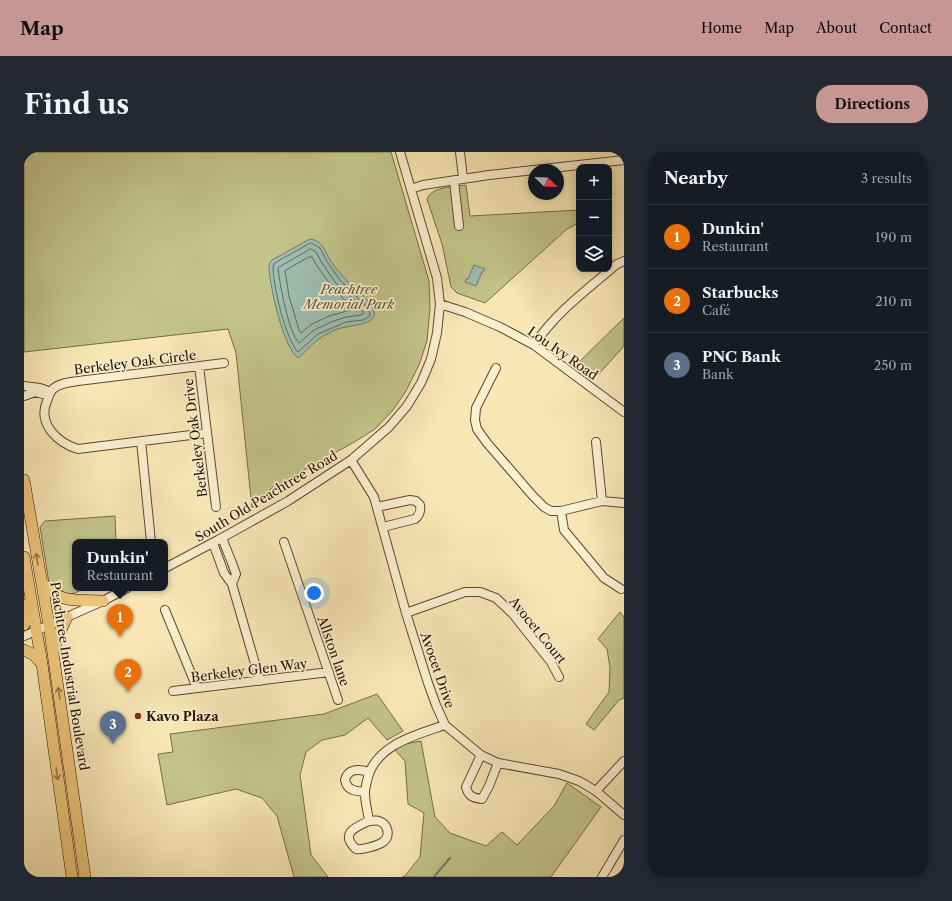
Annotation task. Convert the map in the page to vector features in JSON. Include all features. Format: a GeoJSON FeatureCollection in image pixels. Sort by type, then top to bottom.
{"type":"FeatureCollection","features":[{"type":"Feature","properties":{"kind":"highway","name":"Peachtree Industrial Boulevard"},"geometry":{"type":"LineString","coordinates":[[24,480],[50,625],[85,877]]}},
{"type":"Feature","properties":{"kind":"highway","name":"Peachtree Industrial Boulevard"},"geometry":{"type":"LineString","coordinates":[[24,557],[42,664],[72,877]]}},
{"type":"Feature","properties":{"kind":"highway"},"geometry":{"type":"LineString","coordinates":[[41,581],[49,591],[60,598],[103,601]]}},
{"type":"Feature","properties":{"kind":"highway"},"geometry":{"type":"LineString","coordinates":[[24,625],[28,612],[30,590]]}},
{"type":"Feature","properties":{"kind":"highway"},"geometry":{"type":"LineString","coordinates":[[54,658],[59,634],[67,617]]}},
{"type":"Feature","properties":{"kind":"highway"},"geometry":{"type":"LineString","coordinates":[[24,650],[34,655],[42,664]]}},
{"type":"Feature","properties":{"kind":"street","name":"South Old Peachtree Road"},"geometry":{"type":"LineString","coordinates":[[168,566],[288,501],[352,460],[389,426],[407,406],[421,382],[431,360],[437,333],[440,304],[437,278],[400,152]]}},
{"type":"Feature","properties":{"kind":"street"},"geometry":{"type":"LineString","coordinates":[[460,152],[463,178]]}},
{"type":"Feature","properties":{"kind":"street"},"geometry":{"type":"LineString","coordinates":[[410,189],[423,185],[463,178],[624,160]]}},
{"type":"Feature","properties":{"kind":"street"},"geometry":{"type":"LineString","coordinates":[[454,180],[459,226]]}},
{"type":"Feature","properties":{"kind":"street"},"geometry":{"type":"LineString","coordinates":[[534,345],[543,331],[558,316],[617,264],[624,261]]}},
{"type":"Feature","properties":{"kind":"street","name":"Lou Ivy Road"},"geometry":{"type":"LineString","coordinates":[[440,304],[465,312],[500,327],[534,345],[624,412]]}},
{"type":"Feature","properties":{"kind":"street","name":"Berkeley Oak Circle"},"geometry":{"type":"LineString","coordinates":[[50,395],[62,384],[78,380],[224,363]]}},
{"type":"Feature","properties":{"kind":"street","name":"Berkeley Oak Drive"},"geometry":{"type":"LineString","coordinates":[[198,366],[216,507]]}},
{"type":"Feature","properties":{"kind":"street"},"geometry":{"type":"LineString","coordinates":[[496,368],[476,408],[475,420],[477,429],[487,443],[544,507],[551,511],[561,511],[602,501],[624,503]]}},
{"type":"Feature","properties":{"kind":"street"},"geometry":{"type":"LineString","coordinates":[[27,390],[40,388],[50,395],[44,408],[46,425],[54,436],[63,443],[78,449],[207,433]]}},
{"type":"Feature","properties":{"kind":"street"},"geometry":{"type":"LineString","coordinates":[[141,441],[152,539]]}},
{"type":"Feature","properties":{"kind":"street"},"geometry":{"type":"LineString","coordinates":[[596,442],[602,501]]}},
{"type":"Feature","properties":{"kind":"street","name":"Avocet Drive"},"geometry":{"type":"LineString","coordinates":[[352,460],[374,497],[383,527],[386,546],[406,613],[428,683],[445,724],[481,755],[498,763],[566,775],[596,791],[624,815]]}},
{"type":"Feature","properties":{"kind":"street"},"geometry":{"type":"LineString","coordinates":[[377,507],[390,506],[410,500],[416,501],[420,505],[419,516],[415,519],[383,527]]}},
{"type":"Feature","properties":{"kind":"street"},"geometry":{"type":"LineString","coordinates":[[561,511],[564,530],[604,578],[621,589]]}},
{"type":"Feature","properties":{"kind":"street"},"geometry":{"type":"LineString","coordinates":[[222,538],[236,574],[232,584]]}},
{"type":"Feature","properties":{"kind":"street","name":"Allston lane"},"geometry":{"type":"LineString","coordinates":[[284,542],[338,700]]}},
{"type":"Feature","properties":{"kind":"street"},"geometry":{"type":"LineString","coordinates":[[213,543],[223,570],[232,584],[260,681]]}},
{"type":"Feature","properties":{"kind":"street"},"geometry":{"type":"LineString","coordinates":[[223,570],[234,567]]}},
{"type":"Feature","properties":{"kind":"street"},"geometry":{"type":"LineString","coordinates":[[24,636],[103,601],[121,591]]}},
{"type":"Feature","properties":{"kind":"street","name":"Avocet Court"},"geometry":{"type":"LineString","coordinates":[[406,613],[465,592],[480,592],[496,598],[512,613],[551,662],[559,677]]}},
{"type":"Feature","properties":{"kind":"street"},"geometry":{"type":"LineString","coordinates":[[165,610],[197,688]]}},
{"type":"Feature","properties":{"kind":"street","name":"Berkeley Glen Way"},"geometry":{"type":"LineString","coordinates":[[173,691],[329,672]]}},
{"type":"Feature","properties":{"kind":"street"},"geometry":{"type":"LineString","coordinates":[[369,821],[365,792],[369,772],[376,760],[387,750],[410,737],[445,724]]}},
{"type":"Feature","properties":{"kind":"street"},"geometry":{"type":"LineString","coordinates":[[481,755],[466,787],[468,793],[474,798],[482,799],[498,763]]}},
{"type":"Feature","properties":{"kind":"street"},"geometry":{"type":"LineString","coordinates":[[596,791],[624,761]]}},
{"type":"Feature","properties":{"kind":"street"},"geometry":{"type":"LineString","coordinates":[[365,792],[348,788],[344,780],[352,771],[358,770],[369,772]]}},
{"type":"Feature","properties":{"kind":"street"},"geometry":{"type":"LineString","coordinates":[[369,821],[379,821],[385,825],[388,831],[387,837],[384,842],[361,850],[356,849],[350,842],[348,836],[353,828],[369,821]]}},
{"type":"Feature","properties":{"kind":"street"},"geometry":{"type":"LineString","coordinates":[[602,877],[624,840]]}},
{"type":"Feature","properties":{"kind":"green space","name":"Peachtree Memorial Park"},"geometry":{"type":"Polygon","coordinates":[[[24,152],[391,152],[429,281],[430,308],[427,341],[419,365],[406,391],[393,410],[375,429],[272,488],[252,508],[236,353],[228,329],[24,352],[24,152]]]}},
{"type":"Feature","properties":{"kind":"green space"},"geometry":{"type":"Polygon","coordinates":[[[466,185],[470,216],[576,210],[576,224],[567,229],[485,303],[457,293],[451,287],[442,244],[427,199],[438,189],[466,185]]]}},
{"type":"Feature","properties":{"kind":"green space"},"geometry":{"type":"Polygon","coordinates":[[[624,318],[624,346],[596,377],[580,361],[624,318]]]}},
{"type":"Feature","properties":{"kind":"green space"},"geometry":{"type":"Polygon","coordinates":[[[115,516],[116,539],[72,539],[72,591],[79,591],[75,593],[69,594],[60,591],[49,583],[40,527],[45,521],[115,516]]]}},
{"type":"Feature","properties":{"kind":"green space"},"geometry":{"type":"Polygon","coordinates":[[[620,612],[624,617],[624,698],[619,700],[594,730],[586,724],[609,692],[610,668],[607,649],[598,639],[620,612]]]}},
{"type":"Feature","properties":{"kind":"green space"},"geometry":{"type":"Polygon","coordinates":[[[377,694],[403,731],[387,740],[368,718],[345,735],[322,740],[306,752],[300,775],[311,855],[328,877],[294,877],[277,816],[262,798],[236,789],[167,805],[158,754],[173,752],[170,734],[324,714],[377,694]]]}},
{"type":"Feature","properties":{"kind":"green space"},"geometry":{"type":"Polygon","coordinates":[[[421,741],[435,817],[450,833],[486,846],[502,832],[517,845],[554,806],[567,783],[601,807],[551,877],[402,877],[405,876],[420,857],[424,813],[408,804],[405,761],[395,750],[405,744],[421,741]]]}},
{"type":"Feature","properties":{"kind":"water"},"geometry":{"type":"Polygon","coordinates":[[[310,239],[320,244],[338,271],[368,301],[373,308],[374,314],[372,319],[366,323],[330,332],[311,345],[299,358],[293,353],[288,343],[278,315],[271,285],[269,264],[272,260],[310,239]]]}},
{"type":"Feature","properties":{"kind":"water"},"geometry":{"type":"Polygon","coordinates":[[[474,265],[485,269],[482,272],[476,286],[465,282],[466,279],[468,279],[474,265]]]}},
{"type":"Feature","properties":{"kind":"waterway"},"geometry":{"type":"LineString","coordinates":[[434,877],[450,858]]}},
{"type":"Feature","properties":{"kind":"place","name":"Dunkin'"},"geometry":{"type":"Point","coordinates":[120,637]}},
{"type":"Feature","properties":{"kind":"place","name":"Starbucks"},"geometry":{"type":"Point","coordinates":[128,692]}},
{"type":"Feature","properties":{"kind":"place","name":"Kavo Plaza"},"geometry":{"type":"Point","coordinates":[138,716]}},
{"type":"Feature","properties":{"kind":"place","name":"PNC Bank"},"geometry":{"type":"Point","coordinates":[113,744]}}]}
